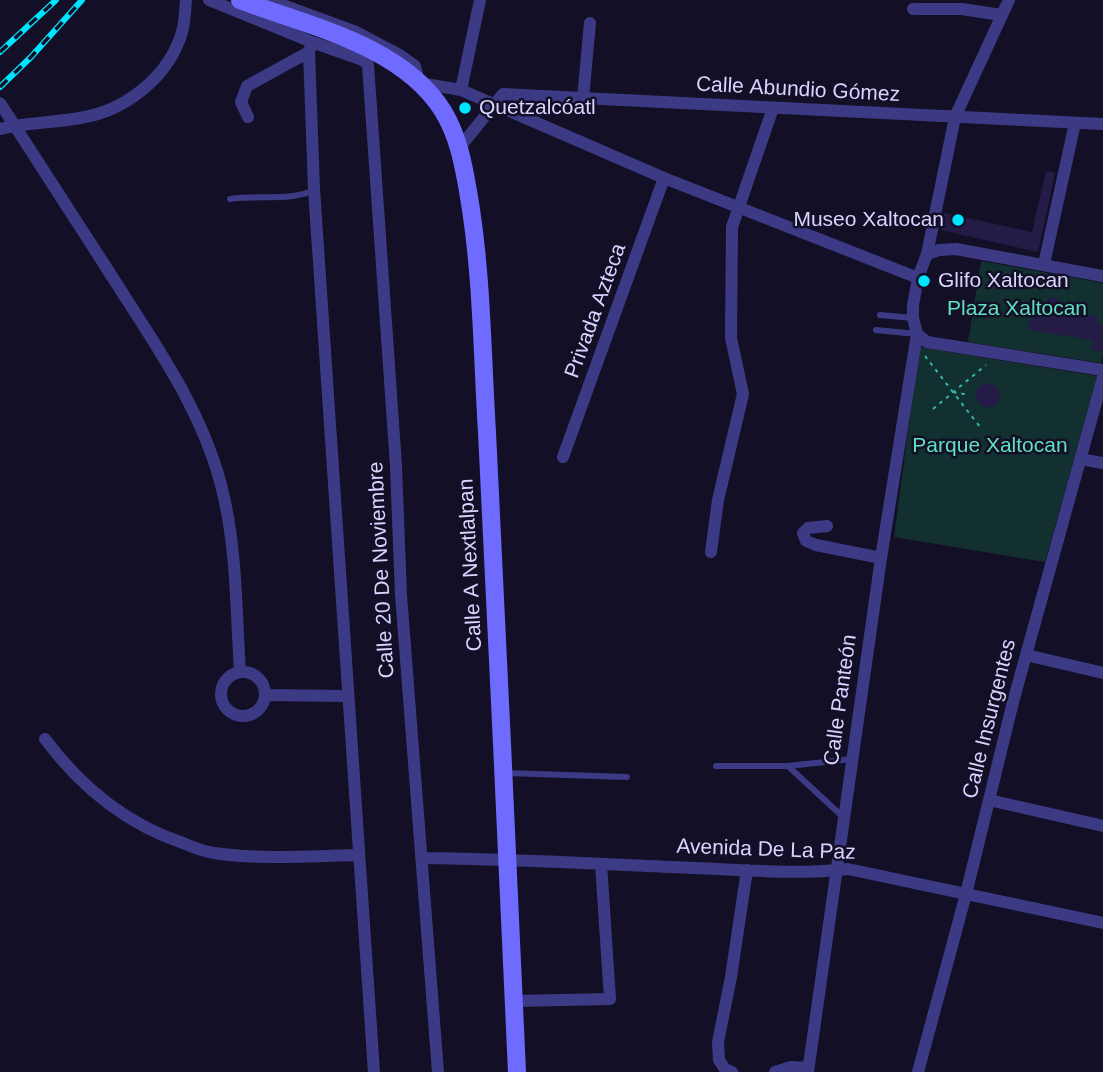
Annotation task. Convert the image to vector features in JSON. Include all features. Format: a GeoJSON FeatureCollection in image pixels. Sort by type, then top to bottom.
{"type":"FeatureCollection","features":[{"type":"Feature","properties":{"kind":"main road","name":"Calle A Nextlalpan"},"geometry":{"type":"LineString","coordinates":[[240,0],[272,7],[376,52],[414,79],[443,111],[460,147],[476,236],[505,772],[517,1072]]}},
{"type":"Feature","properties":{"kind":"street"},"geometry":{"type":"LineString","coordinates":[[0,129],[105,112],[140,92],[162,68],[178,44],[183,30],[186,0]]}},
{"type":"Feature","properties":{"kind":"street"},"geometry":{"type":"LineString","coordinates":[[209,0],[310,47]]}},
{"type":"Feature","properties":{"kind":"street"},"geometry":{"type":"LineString","coordinates":[[461,90],[480,0]]}},
{"type":"Feature","properties":{"kind":"street"},"geometry":{"type":"LineString","coordinates":[[1009,0],[955,117],[927,254],[918,278],[913,318],[922,338],[1000,354],[1103,370]]}},
{"type":"Feature","properties":{"kind":"street"},"geometry":{"type":"LineString","coordinates":[[913,9],[962,9],[1001,15]]}},
{"type":"Feature","properties":{"kind":"street"},"geometry":{"type":"LineString","coordinates":[[583,98],[590,23]]}},
{"type":"Feature","properties":{"kind":"street"},"geometry":{"type":"LineString","coordinates":[[248,117],[242,103],[247,86],[310,47]]}},
{"type":"Feature","properties":{"kind":"street"},"geometry":{"type":"LineString","coordinates":[[310,47],[314,189],[374,1072]]}},
{"type":"Feature","properties":{"kind":"street","name":"Calle 20 De Noviembre"},"geometry":{"type":"LineString","coordinates":[[310,47],[363,60],[368,65],[396,466],[401,595],[438,1072]]}},
{"type":"Feature","properties":{"kind":"street"},"geometry":{"type":"LineString","coordinates":[[414,79],[461,90],[495,103],[664,178],[918,278]]}},
{"type":"Feature","properties":{"kind":"street","name":"Calle Abundio Gómez"},"geometry":{"type":"LineString","coordinates":[[495,103],[503,93],[1103,124]]}},
{"type":"Feature","properties":{"kind":"street"},"geometry":{"type":"LineString","coordinates":[[0,103],[184,394],[202,433],[221,485],[233,570],[240,672]]}},
{"type":"Feature","properties":{"kind":"street"},"geometry":{"type":"LineString","coordinates":[[460,147],[495,103]]}},
{"type":"Feature","properties":{"kind":"street"},"geometry":{"type":"LineString","coordinates":[[711,552],[718,500],[743,394],[731,338],[732,227],[773,108]]}},
{"type":"Feature","properties":{"kind":"street"},"geometry":{"type":"LineString","coordinates":[[1044,264],[1075,123]]}},
{"type":"Feature","properties":{"kind":"street","name":"Privada Azteca"},"geometry":{"type":"LineString","coordinates":[[563,457],[664,178]]}},
{"type":"Feature","properties":{"kind":"street"},"geometry":{"type":"LineString","coordinates":[[927,254],[956,249],[1103,276]]}},
{"type":"Feature","properties":{"kind":"street","name":"Calle Panteón"},"geometry":{"type":"LineString","coordinates":[[808,1070],[881,558],[922,338]]}},
{"type":"Feature","properties":{"kind":"street","name":"Calle Insurgentes"},"geometry":{"type":"LineString","coordinates":[[918,1072],[1026,655],[1103,377]]}},
{"type":"Feature","properties":{"kind":"street"},"geometry":{"type":"LineString","coordinates":[[1080,459],[1103,463]]}},
{"type":"Feature","properties":{"kind":"street"},"geometry":{"type":"LineString","coordinates":[[827,526],[808,528],[803,533],[806,541],[881,558]]}},
{"type":"Feature","properties":{"kind":"street"},"geometry":{"type":"LineString","coordinates":[[1026,655],[1103,673]]}},
{"type":"Feature","properties":{"kind":"street"},"geometry":{"type":"LineString","coordinates":[[240,672],[250,673],[264,686],[262,705],[256,712],[247,715],[237,715],[228,710],[221,692],[224,683],[240,672]]}},
{"type":"Feature","properties":{"kind":"street"},"geometry":{"type":"LineString","coordinates":[[265,695],[348,696]]}},
{"type":"Feature","properties":{"kind":"street"},"geometry":{"type":"LineString","coordinates":[[45,739],[67,767],[109,807],[159,835],[212,853],[271,857],[358,855]]}},
{"type":"Feature","properties":{"kind":"street"},"geometry":{"type":"LineString","coordinates":[[989,800],[1103,826]]}},
{"type":"Feature","properties":{"kind":"street","name":"Avenida De La Paz"},"geometry":{"type":"LineString","coordinates":[[422,858],[508,859],[747,870],[848,869],[1103,923]]}},
{"type":"Feature","properties":{"kind":"street"},"geometry":{"type":"LineString","coordinates":[[514,1002],[610,999],[601,864]]}},
{"type":"Feature","properties":{"kind":"street"},"geometry":{"type":"LineString","coordinates":[[732,1072],[725,1069],[719,1059],[718,1042],[732,977],[747,870]]}},
{"type":"Feature","properties":{"kind":"street"},"geometry":{"type":"LineString","coordinates":[[775,1072],[791,1067],[808,1070]]}},
{"type":"Feature","properties":{"kind":"lane"},"geometry":{"type":"LineString","coordinates":[[230,199],[303,196],[314,189]]}},
{"type":"Feature","properties":{"kind":"lane"},"geometry":{"type":"LineString","coordinates":[[880,315],[913,318]]}},
{"type":"Feature","properties":{"kind":"lane"},"geometry":{"type":"LineString","coordinates":[[876,330],[922,338]]}},
{"type":"Feature","properties":{"kind":"lane"},"geometry":{"type":"LineString","coordinates":[[716,766],[788,766],[852,759]]}},
{"type":"Feature","properties":{"kind":"lane"},"geometry":{"type":"LineString","coordinates":[[788,766],[844,818]]}},
{"type":"Feature","properties":{"kind":"lane"},"geometry":{"type":"LineString","coordinates":[[505,772],[627,777]]}},
{"type":"Feature","properties":{"kind":"path"},"geometry":{"type":"LineString","coordinates":[[933,409],[1000,354]]}},
{"type":"Feature","properties":{"kind":"path"},"geometry":{"type":"LineString","coordinates":[[925,356],[979,427]]}},
{"type":"Feature","properties":{"kind":"path"},"geometry":{"type":"LineString","coordinates":[[953,392],[969,395]]}},
{"type":"Feature","properties":{"kind":"green space","name":"Plaza Xaltocan"},"geometry":{"type":"Polygon","coordinates":[[[981,261],[1103,283],[1101,363],[968,342],[981,261]]]}},
{"type":"Feature","properties":{"kind":"green space","name":"Parque Xaltocan"},"geometry":{"type":"Polygon","coordinates":[[[919,347],[1097,376],[1045,562],[894,537],[919,347]]]}},
{"type":"Feature","properties":{"kind":"building","name":"Museo Xaltocan"},"geometry":{"type":"Polygon","coordinates":[[[1046,171],[1055,173],[1038,252],[941,230],[944,213],[1032,232],[1046,171]]]}},
{"type":"Feature","properties":{"kind":"building"},"geometry":{"type":"Polygon","coordinates":[[[959,274],[965,274],[970,282],[968,288],[959,290],[954,285],[954,279],[959,274]]]}},
{"type":"Feature","properties":{"kind":"building"},"geometry":{"type":"Polygon","coordinates":[[[1049,297],[1059,299],[1057,309],[1098,316],[1097,323],[1103,324],[1103,352],[1091,350],[1093,340],[1028,330],[1033,301],[1046,313],[1049,297]]]}},
{"type":"Feature","properties":{"kind":"building"},"geometry":{"type":"Polygon","coordinates":[[[988,383],[996,387],[1000,395],[996,403],[988,407],[980,403],[976,395],[980,387],[988,383]]]}},
{"type":"Feature","properties":{"kind":"railway"},"geometry":{"type":"LineString","coordinates":[[0,52],[56,0]]}},
{"type":"Feature","properties":{"kind":"railway"},"geometry":{"type":"LineString","coordinates":[[0,87],[82,0]]}},
{"type":"Feature","properties":{"kind":"place","name":"Quetzalcóatl"},"geometry":{"type":"Point","coordinates":[465,108]}},
{"type":"Feature","properties":{"kind":"place","name":"Museo Xaltocan"},"geometry":{"type":"Point","coordinates":[958,220]}},
{"type":"Feature","properties":{"kind":"place","name":"Glifo Xaltocan"},"geometry":{"type":"Point","coordinates":[924,281]}}]}
